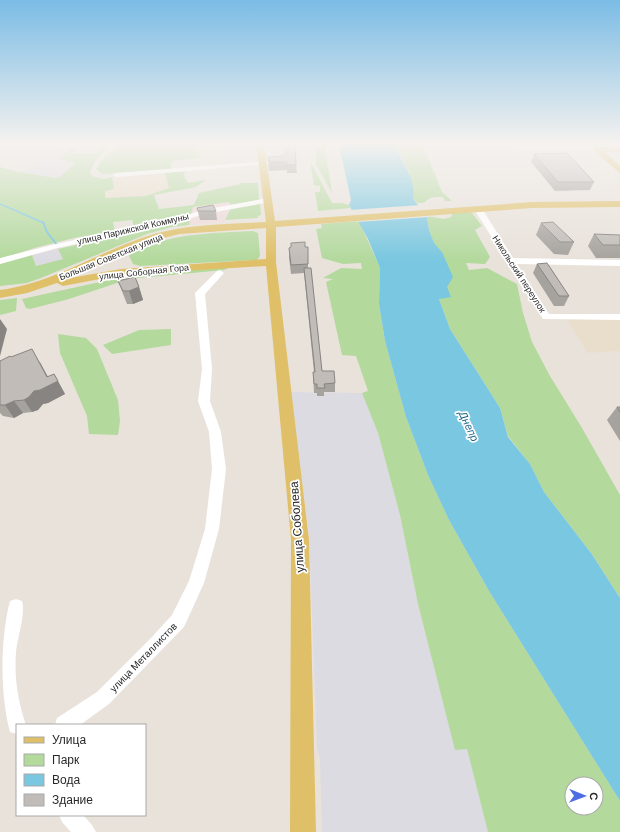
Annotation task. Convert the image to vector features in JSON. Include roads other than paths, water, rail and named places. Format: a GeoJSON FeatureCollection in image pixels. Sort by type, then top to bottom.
{"type":"FeatureCollection","features":[{"type":"Feature","properties":{"kind":"main road","name":"улица Соболева"},"geometry":{"type":"LineString","coordinates":[[265,182],[271,224],[270,262],[300,540],[303,832]]}},
{"type":"Feature","properties":{"kind":"main road","name":"Большая Советская улица"},"geometry":{"type":"LineString","coordinates":[[0,294],[19,292],[167,234],[184,230],[540,204],[620,204]]}},
{"type":"Feature","properties":{"kind":"main road","name":"улица Соборная Гора"},"geometry":{"type":"LineString","coordinates":[[19,292],[122,272],[270,262]]}},
{"type":"Feature","properties":{"kind":"street","name":"улица Парижской Коммуны"},"geometry":{"type":"LineString","coordinates":[[0,261],[63,245],[180,220],[202,212],[268,200]]}},
{"type":"Feature","properties":{"kind":"street","name":"Никольский переулок"},"geometry":{"type":"LineString","coordinates":[[478,209],[546,317],[620,317]]}},
{"type":"Feature","properties":{"kind":"street"},"geometry":{"type":"LineString","coordinates":[[510,261],[620,263]]}},
{"type":"Feature","properties":{"kind":"street","name":"улица Металлистов"},"geometry":{"type":"LineString","coordinates":[[65,724],[103,698],[157,644],[178,621],[196,583],[212,529],[219,469],[215,432],[204,401],[207,369],[200,293],[220,273]]}},
{"type":"Feature","properties":{"kind":"street"},"geometry":{"type":"LineString","coordinates":[[16,607],[6,657],[9,705],[17,724]]}},
{"type":"Feature","properties":{"kind":"street"},"geometry":{"type":"LineString","coordinates":[[70,816],[85,832]]}},
{"type":"Feature","properties":{"kind":"water","name":"Днепр"},"geometry":{"type":"Polygon","coordinates":[[[347,182],[412,182],[414,191],[413,199],[427,216],[429,230],[434,243],[442,252],[453,277],[447,287],[451,297],[439,299],[450,329],[500,408],[508,437],[530,464],[544,492],[591,553],[620,598],[620,801],[489,591],[449,520],[428,475],[406,417],[385,341],[379,304],[380,268],[368,239],[349,205],[351,200],[347,182]]]}},
{"type":"Feature","properties":{"kind":"waterway"},"geometry":{"type":"LineString","coordinates":[[0,204],[43,223]]}},
{"type":"Feature","properties":{"kind":"waterway"},"geometry":{"type":"LineString","coordinates":[[43,223],[47,232],[57,245]]}}]}
